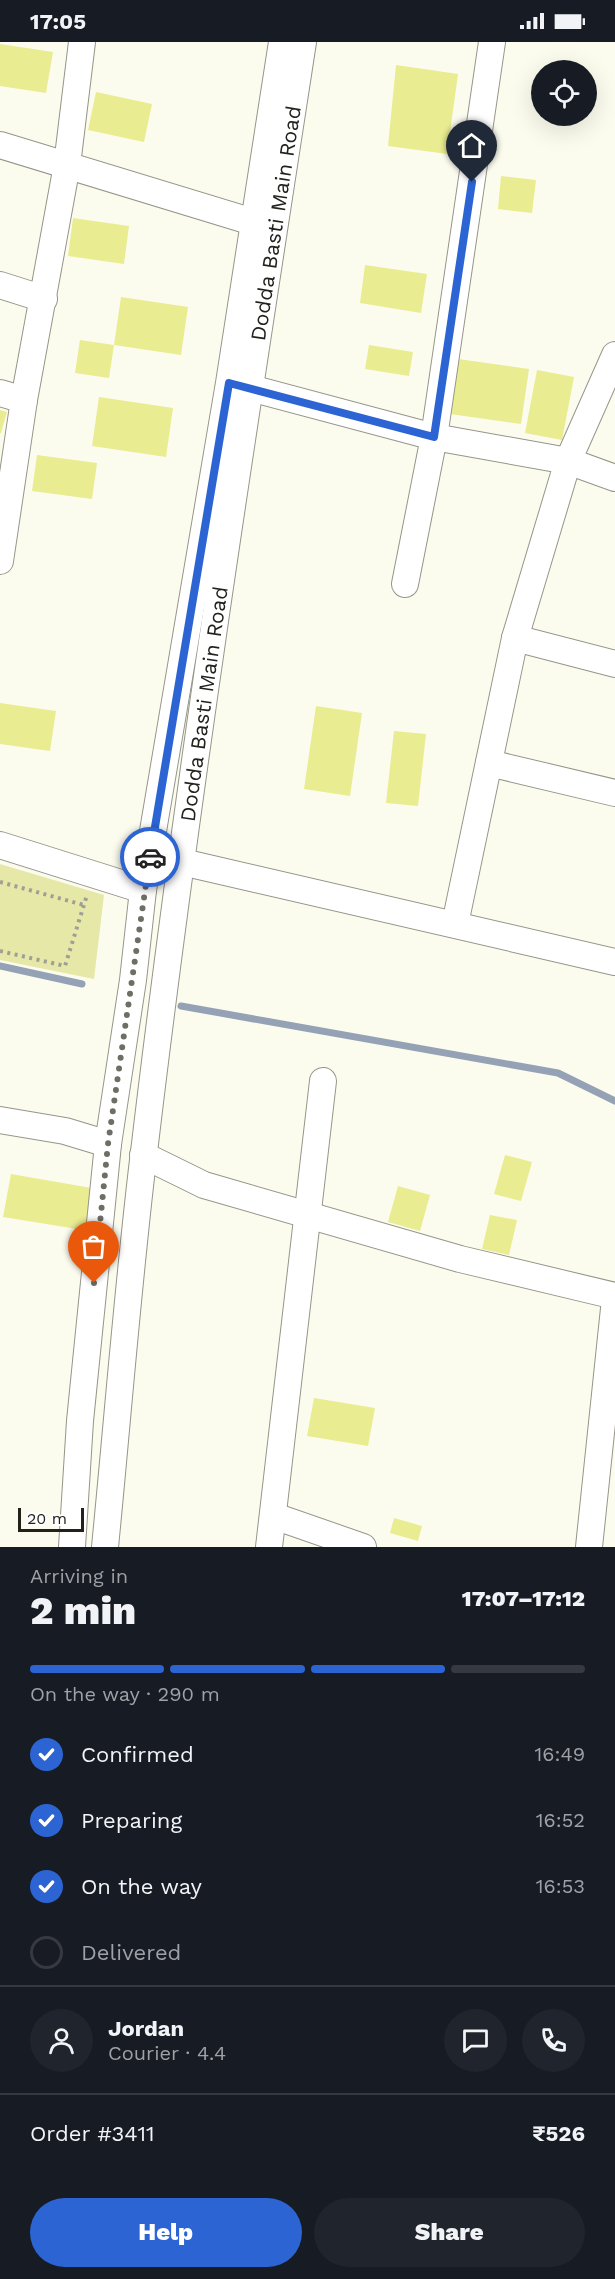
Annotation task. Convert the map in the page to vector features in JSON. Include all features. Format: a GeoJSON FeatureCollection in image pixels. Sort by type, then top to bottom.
{"type":"FeatureCollection","features":[{"type":"Feature","properties":{"kind":"street"},"geometry":{"type":"LineString","coordinates":[[0,561],[12,397],[44,299],[67,165],[82,42]]}},
{"type":"Feature","properties":{"kind":"street","name":"Dodda Basti Main Road"},"geometry":{"type":"LineString","coordinates":[[105,1547],[143,1155],[182,862],[239,386],[253,222],[282,42]]}},
{"type":"Feature","properties":{"kind":"street","name":"Dodda Basti Main Road"},"geometry":{"type":"LineString","coordinates":[[108,1144],[133,980],[143,890],[303,42]]}},
{"type":"Feature","properties":{"kind":"street"},"geometry":{"type":"LineString","coordinates":[[405,584],[434,437],[492,42]]}},
{"type":"Feature","properties":{"kind":"street"},"geometry":{"type":"LineString","coordinates":[[0,145],[253,222]]}},
{"type":"Feature","properties":{"kind":"street"},"geometry":{"type":"LineString","coordinates":[[0,285],[44,299]]}},
{"type":"Feature","properties":{"kind":"street"},"geometry":{"type":"LineString","coordinates":[[455,924],[515,638],[568,461],[615,355]]}},
{"type":"Feature","properties":{"kind":"street"},"geometry":{"type":"LineString","coordinates":[[239,386],[434,437],[568,461],[615,478]]}},
{"type":"Feature","properties":{"kind":"street"},"geometry":{"type":"LineString","coordinates":[[515,638],[615,664]]}},
{"type":"Feature","properties":{"kind":"street"},"geometry":{"type":"LineString","coordinates":[[489,763],[615,793]]}},
{"type":"Feature","properties":{"kind":"street"},"geometry":{"type":"LineString","coordinates":[[0,845],[143,890]]}},
{"type":"Feature","properties":{"kind":"street"},"geometry":{"type":"LineString","coordinates":[[149,858],[182,862],[615,962]]}},
{"type":"Feature","properties":{"kind":"street"},"geometry":{"type":"LineString","coordinates":[[269,1547],[323,1081]]}},
{"type":"Feature","properties":{"kind":"street"},"geometry":{"type":"LineString","coordinates":[[0,1120],[65,1131],[108,1144],[80,1421],[72,1547]]}},
{"type":"Feature","properties":{"kind":"street"},"geometry":{"type":"LineString","coordinates":[[143,1155],[204,1185],[460,1259],[615,1297],[590,1547]]}},
{"type":"Feature","properties":{"kind":"street"},"geometry":{"type":"LineString","coordinates":[[274,1516],[363,1547]]}},
{"type":"Feature","properties":{"kind":"path"},"geometry":{"type":"LineString","coordinates":[[0,882],[84,905],[65,966],[0,951]]}},
{"type":"Feature","properties":{"kind":"green space"},"geometry":{"type":"Polygon","coordinates":[[[0,864],[104,895],[94,979],[0,960],[0,864]]]}},
{"type":"Feature","properties":{"kind":"building"},"geometry":{"type":"Polygon","coordinates":[[[0,44],[53,52],[46,93],[0,86],[0,44]]]}},
{"type":"Feature","properties":{"kind":"building"},"geometry":{"type":"Polygon","coordinates":[[[396,65],[458,74],[447,154],[388,146],[396,65]]]}},
{"type":"Feature","properties":{"kind":"building"},"geometry":{"type":"Polygon","coordinates":[[[96,92],[152,104],[144,142],[88,130],[96,92]]]}},
{"type":"Feature","properties":{"kind":"building"},"geometry":{"type":"Polygon","coordinates":[[[501,176],[536,180],[532,213],[498,209],[501,176]]]}},
{"type":"Feature","properties":{"kind":"building"},"geometry":{"type":"Polygon","coordinates":[[[73,218],[129,226],[124,264],[68,256],[73,218]]]}},
{"type":"Feature","properties":{"kind":"building"},"geometry":{"type":"Polygon","coordinates":[[[365,265],[427,274],[421,313],[360,303],[365,265]]]}},
{"type":"Feature","properties":{"kind":"building"},"geometry":{"type":"Polygon","coordinates":[[[121,297],[188,307],[181,355],[114,345],[121,297]]]}},
{"type":"Feature","properties":{"kind":"building"},"geometry":{"type":"Polygon","coordinates":[[[80,340],[114,345],[109,378],[75,373],[80,340]]]}},
{"type":"Feature","properties":{"kind":"building"},"geometry":{"type":"Polygon","coordinates":[[[369,345],[413,352],[409,376],[365,369],[369,345]]]}},
{"type":"Feature","properties":{"kind":"building"},"geometry":{"type":"Polygon","coordinates":[[[458,359],[529,369],[521,424],[450,414],[458,359]]]}},
{"type":"Feature","properties":{"kind":"building"},"geometry":{"type":"Polygon","coordinates":[[[537,370],[574,377],[562,440],[525,433],[537,370]]]}},
{"type":"Feature","properties":{"kind":"building"},"geometry":{"type":"Polygon","coordinates":[[[99,397],[173,408],[166,457],[92,446],[99,397]]]}},
{"type":"Feature","properties":{"kind":"building"},"geometry":{"type":"Polygon","coordinates":[[[0,410],[7,412],[1,433],[0,433],[0,410]]]}},
{"type":"Feature","properties":{"kind":"building"},"geometry":{"type":"Polygon","coordinates":[[[37,455],[97,463],[92,499],[32,491],[37,455]]]}},
{"type":"Feature","properties":{"kind":"building"},"geometry":{"type":"Polygon","coordinates":[[[0,703],[56,711],[50,751],[0,744],[0,703]]]}},
{"type":"Feature","properties":{"kind":"building"},"geometry":{"type":"Polygon","coordinates":[[[316,706],[362,713],[350,796],[304,789],[316,706]]]}},
{"type":"Feature","properties":{"kind":"building"},"geometry":{"type":"Polygon","coordinates":[[[394,731],[426,734],[418,806],[386,803],[394,731]]]}},
{"type":"Feature","properties":{"kind":"building"},"geometry":{"type":"Polygon","coordinates":[[[505,1155],[532,1162],[521,1201],[494,1194],[505,1155]]]}},
{"type":"Feature","properties":{"kind":"building"},"geometry":{"type":"Polygon","coordinates":[[[11,1174],[103,1190],[96,1232],[3,1217],[11,1174]]]}},
{"type":"Feature","properties":{"kind":"building"},"geometry":{"type":"Polygon","coordinates":[[[398,1186],[430,1195],[420,1231],[388,1222],[398,1186]]]}},
{"type":"Feature","properties":{"kind":"building"},"geometry":{"type":"Polygon","coordinates":[[[490,1215],[517,1220],[509,1255],[482,1249],[490,1215]]]}},
{"type":"Feature","properties":{"kind":"building"},"geometry":{"type":"Polygon","coordinates":[[[314,1398],[375,1408],[368,1446],[307,1436],[314,1398]]]}},
{"type":"Feature","properties":{"kind":"building"},"geometry":{"type":"Polygon","coordinates":[[[394,1518],[422,1526],[418,1541],[390,1533],[394,1518]]]}},
{"type":"Feature","properties":{"kind":"waterway"},"geometry":{"type":"LineString","coordinates":[[0,966],[82,984]]}},
{"type":"Feature","properties":{"kind":"waterway"},"geometry":{"type":"LineString","coordinates":[[181,1006],[558,1073],[615,1101]]}},
{"type":"Feature","properties":{"kind":"way so far"},"geometry":{"type":"LineString","coordinates":[[94,1283],[108,1144],[133,980],[143,890],[150,857]]}},
{"type":"Feature","properties":{"kind":"route"},"geometry":{"type":"LineString","coordinates":[[150,857],[229,383],[434,437],[472,182]]}}]}
